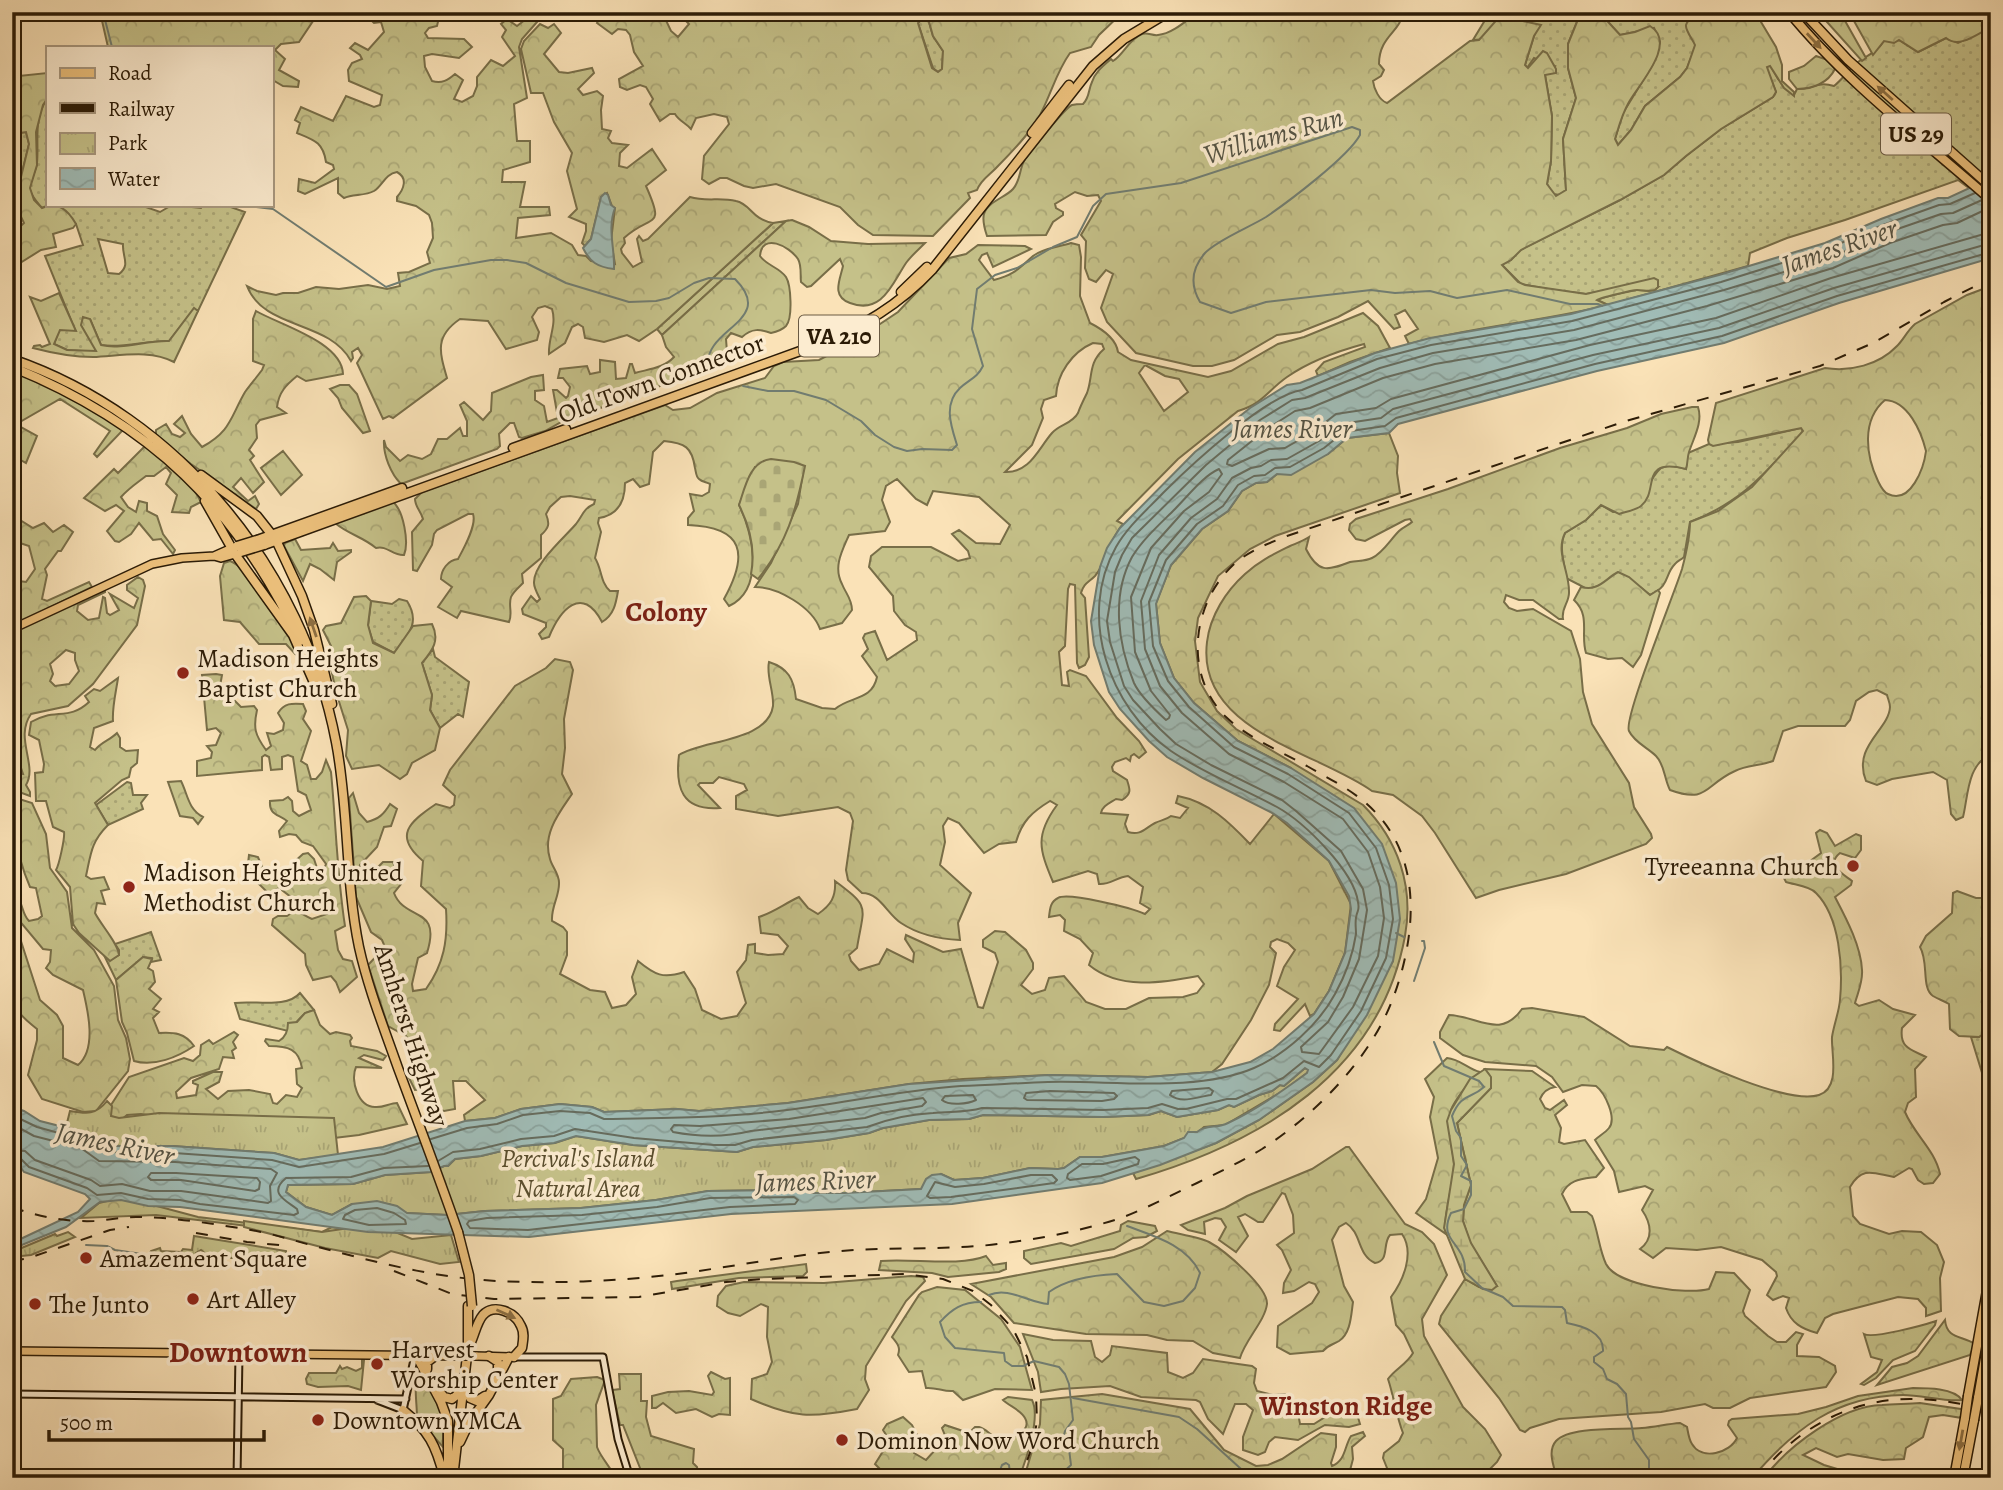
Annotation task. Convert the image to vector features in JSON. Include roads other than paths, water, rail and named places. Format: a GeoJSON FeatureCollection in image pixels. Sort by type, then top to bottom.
{"type":"FeatureCollection","features":[{"type":"Feature","properties":{"kind":"highway","name":"Old Town Connector"},"geometry":{"type":"LineString","coordinates":[[236,550],[817,339],[870,315],[900,293],[927,268],[1092,59],[1119,36],[1157,12]]}},
{"type":"Feature","properties":{"kind":"highway","name":"Old Town Connector"},"geometry":{"type":"LineString","coordinates":[[274,537],[824,342],[872,320],[902,299],[932,270],[1093,66],[1124,39],[1169,12]]}},
{"type":"Feature","properties":{"kind":"highway","name":"US 29"},"geometry":{"type":"LineString","coordinates":[[1789,12],[1841,68],[1991,200]]}},
{"type":"Feature","properties":{"kind":"highway","name":"US 29"},"geometry":{"type":"LineString","coordinates":[[1803,12],[1848,60],[1991,187]]}},
{"type":"Feature","properties":{"kind":"highway","name":"Amherst Highway"},"geometry":{"type":"LineString","coordinates":[[13,364],[86,393],[155,440],[182,462],[222,504],[280,587],[313,658],[336,742],[349,879],[359,946],[370,988],[412,1113]]}},
{"type":"Feature","properties":{"kind":"highway","name":"Amherst Highway"},"geometry":{"type":"LineString","coordinates":[[13,364],[102,410],[156,449],[184,474],[227,520],[262,569],[303,647],[322,701],[338,781],[346,892],[351,926],[366,987],[456,1233],[470,1306]]}},
{"type":"Feature","properties":{"kind":"highway"},"geometry":{"type":"LineString","coordinates":[[155,440],[257,516],[274,537],[302,596],[322,654],[336,742]]}},
{"type":"Feature","properties":{"kind":"highway"},"geometry":{"type":"LineString","coordinates":[[184,474],[204,499],[293,635],[322,701]]}},
{"type":"Feature","properties":{"kind":"highway"},"geometry":{"type":"LineString","coordinates":[[1954,1478],[1973,1397],[1991,1271]]}},
{"type":"Feature","properties":{"kind":"highway"},"geometry":{"type":"LineString","coordinates":[[456,1478],[471,1342],[470,1306]]}},
{"type":"Feature","properties":{"kind":"highway"},"geometry":{"type":"LineString","coordinates":[[456,1478],[470,1306]]}},
{"type":"Feature","properties":{"kind":"highway"},"geometry":{"type":"LineString","coordinates":[[465,1380],[470,1398],[478,1401],[486,1394],[509,1357],[522,1348],[523,1328],[517,1319],[503,1311],[492,1310],[483,1315],[471,1342]]}},
{"type":"Feature","properties":{"kind":"highway"},"geometry":{"type":"LineString","coordinates":[[1973,1397],[1991,1324]]}},
{"type":"Feature","properties":{"kind":"highway"},"geometry":{"type":"LineString","coordinates":[[417,1355],[440,1393],[447,1399],[457,1395],[465,1380]]}},
{"type":"Feature","properties":{"kind":"highway"},"geometry":{"type":"LineString","coordinates":[[417,1355],[448,1421],[446,1478]]}},
{"type":"Feature","properties":{"kind":"highway"},"geometry":{"type":"LineString","coordinates":[[427,1369],[427,1362],[435,1356]]}},
{"type":"Feature","properties":{"kind":"highway"},"geometry":{"type":"LineString","coordinates":[[489,1356],[498,1362],[498,1371]]}},
{"type":"Feature","properties":{"kind":"highway"},"geometry":{"type":"LineString","coordinates":[[460,1442],[509,1357]]}},
{"type":"Feature","properties":{"kind":"highway"},"geometry":{"type":"LineString","coordinates":[[403,1410],[423,1427],[433,1442],[446,1478]]}},
{"type":"Feature","properties":{"kind":"highway"},"geometry":{"type":"LineString","coordinates":[[402,1423],[413,1418]]}},
{"type":"Feature","properties":{"kind":"highway"},"geometry":{"type":"LineString","coordinates":[[1964,1478],[1969,1419]]}},
{"type":"Feature","properties":{"kind":"main road","name":"Old Town Connector"},"geometry":{"type":"LineString","coordinates":[[12,629],[142,568],[181,558],[214,556],[236,550]]}},
{"type":"Feature","properties":{"kind":"main road"},"geometry":{"type":"LineString","coordinates":[[12,999],[16,1041],[12,1073]]}},
{"type":"Feature","properties":{"kind":"main road"},"geometry":{"type":"LineString","coordinates":[[12,1351],[603,1357],[618,1439],[630,1478]]}},
{"type":"Feature","properties":{"kind":"main road"},"geometry":{"type":"LineString","coordinates":[[237,1478],[239,1354]]}},
{"type":"Feature","properties":{"kind":"main road"},"geometry":{"type":"LineString","coordinates":[[371,1399],[403,1410],[417,1355]]}},
{"type":"Feature","properties":{"kind":"main road"},"geometry":{"type":"LineString","coordinates":[[12,1394],[406,1399]]}},
{"type":"Feature","properties":{"kind":"water","name":"James River"},"geometry":{"type":"Polygon","coordinates":[[[1991,178],[1991,258],[1839,303],[1724,343],[1597,371],[1398,424],[1389,433],[1347,438],[1328,454],[1291,475],[1277,474],[1267,482],[1256,483],[1242,491],[1228,511],[1202,529],[1171,565],[1156,604],[1160,643],[1174,678],[1194,703],[1238,741],[1291,768],[1354,808],[1382,844],[1396,883],[1400,919],[1393,961],[1367,1015],[1337,1060],[1313,1082],[1259,1120],[1216,1143],[1160,1165],[1102,1183],[952,1204],[731,1214],[529,1237],[368,1232],[180,1207],[148,1206],[121,1200],[100,1202],[66,1227],[12,1249],[12,1243],[78,1212],[90,1199],[85,1194],[24,1172],[19,1165],[12,1166],[12,1107],[40,1121],[87,1133],[102,1146],[172,1146],[274,1153],[299,1160],[383,1147],[465,1121],[495,1118],[521,1109],[560,1104],[592,1107],[604,1112],[677,1109],[699,1111],[788,1103],[909,1084],[1049,1075],[1148,1077],[1212,1072],[1250,1062],[1273,1049],[1314,1014],[1329,991],[1345,953],[1351,909],[1349,896],[1329,861],[1287,823],[1167,757],[1120,709],[1109,692],[1094,645],[1091,621],[1100,567],[1107,548],[1120,528],[1195,452],[1250,408],[1287,385],[1300,383],[1375,353],[1430,338],[1571,314],[1719,275],[1825,243],[1938,198],[1948,198],[1991,178]],[[1305,1068],[1284,1086],[1280,1085],[1234,1107],[1229,1105],[1218,1110],[1177,1117],[1161,1111],[1148,1115],[1103,1117],[983,1115],[969,1119],[929,1120],[869,1133],[753,1147],[737,1152],[633,1145],[576,1136],[554,1143],[522,1146],[455,1159],[448,1166],[431,1172],[385,1175],[353,1184],[288,1185],[286,1192],[306,1207],[332,1215],[352,1204],[377,1201],[397,1206],[407,1213],[447,1215],[581,1208],[708,1191],[795,1190],[844,1193],[921,1189],[926,1179],[932,1175],[941,1174],[954,1180],[983,1178],[1030,1168],[1058,1169],[1080,1157],[1102,1157],[1164,1146],[1184,1138],[1188,1132],[1224,1125],[1238,1118],[1308,1070],[1305,1068]]]}},
{"type":"Feature","properties":{"kind":"water"},"geometry":{"type":"Polygon","coordinates":[[[605,193],[615,208],[611,231],[614,269],[595,263],[583,248],[591,239],[601,197],[605,193]]]}},
{"type":"Feature","properties":{"kind":"waterway","name":"Williams Run"},"geometry":{"type":"LineString","coordinates":[[103,12],[112,46]]}},
{"type":"Feature","properties":{"kind":"waterway","name":"Williams Run"},"geometry":{"type":"LineString","coordinates":[[743,386],[768,391],[794,391],[826,400],[861,421],[875,435],[894,447],[907,451],[952,450],[957,445],[950,415],[952,401],[960,388],[976,376],[983,366],[972,329],[977,289],[995,275],[1017,268],[1053,247],[1077,237],[1093,206],[1106,194],[1181,183],[1352,127],[1360,130],[1360,135],[1331,167],[1266,217],[1205,253],[1193,277],[1200,302],[1231,313],[1266,302],[1371,290],[1395,293],[1430,291],[1457,298],[1507,290],[1570,304],[1602,306]]}},
{"type":"Feature","properties":{"kind":"waterway","name":"Williams Run"},"geometry":{"type":"LineString","coordinates":[[248,206],[273,209],[386,287],[434,270],[491,260],[526,263],[566,283],[629,302],[669,298],[694,283],[709,278],[735,279],[746,293],[748,305],[744,315],[716,342],[710,353],[708,366]]}},
{"type":"Feature","properties":{"kind":"waterway"},"geometry":{"type":"LineString","coordinates":[[1396,933],[1404,937]]}},
{"type":"Feature","properties":{"kind":"waterway"},"geometry":{"type":"LineString","coordinates":[[1414,981],[1425,948],[1422,941]]}},
{"type":"Feature","properties":{"kind":"waterway"},"geometry":{"type":"LineString","coordinates":[[1434,1042],[1444,1066],[1479,1081],[1484,1087],[1459,1103],[1452,1116],[1461,1138],[1461,1156],[1467,1165],[1461,1176],[1471,1181],[1471,1195],[1464,1209],[1451,1213],[1447,1230],[1461,1254],[1465,1272],[1482,1288],[1503,1297],[1513,1306],[1562,1307],[1567,1323],[1585,1328],[1600,1339],[1603,1351],[1594,1357],[1594,1362],[1603,1369],[1607,1379],[1617,1384],[1626,1394],[1634,1439],[1649,1460],[1649,1478]]}},
{"type":"Feature","properties":{"kind":"waterway"},"geometry":{"type":"LineString","coordinates":[[989,1295],[1004,1292],[1048,1304],[1049,1292],[1064,1284],[1117,1274],[1144,1302],[1164,1306],[1183,1301],[1195,1288],[1200,1273],[1194,1263],[1169,1243],[1127,1226]]}},
{"type":"Feature","properties":{"kind":"waterway"},"geometry":{"type":"LineString","coordinates":[[86,1245],[107,1246],[115,1250],[142,1254]]}},
{"type":"Feature","properties":{"kind":"waterway"},"geometry":{"type":"LineString","coordinates":[[981,1302],[958,1307],[940,1322],[945,1337],[955,1348],[1004,1353],[1005,1361],[1012,1366],[1023,1366],[1034,1361],[1059,1367],[1065,1374],[1069,1384],[1073,1420],[1065,1431],[1062,1443],[1069,1449],[1071,1465],[1057,1478]]}},
{"type":"Feature","properties":{"kind":"waterway"},"geometry":{"type":"LineString","coordinates":[[1073,1398],[1179,1417],[1197,1429],[1251,1478]]}},
{"type":"Feature","properties":{"kind":"waterway"},"geometry":{"type":"LineString","coordinates":[[997,1478],[1002,1465],[1006,1463],[1013,1478]]}},
{"type":"Feature","properties":{"kind":"railway"},"geometry":{"type":"LineString","coordinates":[[12,1207],[73,1221],[136,1217],[208,1223],[269,1234],[430,1273],[497,1281],[544,1282],[662,1276],[830,1252],[1013,1242],[1106,1223],[1159,1201],[1262,1149],[1301,1120],[1338,1084],[1355,1065],[1382,1023],[1400,978],[1410,928],[1411,903],[1402,855],[1391,833],[1376,813],[1343,787],[1244,731],[1226,717],[1203,682],[1198,641],[1201,621],[1218,582],[1232,566],[1251,552],[1287,536],[1626,421],[1820,366],[1873,343],[1991,278]]}},
{"type":"Feature","properties":{"kind":"railway"},"geometry":{"type":"LineString","coordinates":[[12,1261],[29,1258],[110,1230],[129,1227]]}},
{"type":"Feature","properties":{"kind":"railway"},"geometry":{"type":"LineString","coordinates":[[196,1233],[289,1246]]}},
{"type":"Feature","properties":{"kind":"railway"},"geometry":{"type":"LineString","coordinates":[[394,1271],[452,1294],[494,1299],[639,1297],[726,1282],[762,1279],[905,1274],[943,1279],[973,1291],[991,1305],[1013,1329],[1027,1357],[1036,1395],[1037,1421],[1033,1444],[1021,1478]]}},
{"type":"Feature","properties":{"kind":"railway"},"geometry":{"type":"LineString","coordinates":[[1758,1478],[1790,1444],[1808,1431],[1828,1419],[1870,1403],[1925,1399],[1991,1410]]}},
{"type":"Feature","properties":{"kind":"place","name":"Madison Heights Baptist Church"},"geometry":{"type":"Point","coordinates":[183,673]}},
{"type":"Feature","properties":{"kind":"place","name":"Tyreeanna Church"},"geometry":{"type":"Point","coordinates":[1853,866]}},
{"type":"Feature","properties":{"kind":"place","name":"Madison Heights United Methodist Church"},"geometry":{"type":"Point","coordinates":[129,887]}},
{"type":"Feature","properties":{"kind":"place","name":"Amazement Square"},"geometry":{"type":"Point","coordinates":[86,1258]}},
{"type":"Feature","properties":{"kind":"place","name":"Art Alley"},"geometry":{"type":"Point","coordinates":[193,1299]}},
{"type":"Feature","properties":{"kind":"place","name":"The Junto"},"geometry":{"type":"Point","coordinates":[35,1304]}},
{"type":"Feature","properties":{"kind":"place","name":"Harvest Worship Center"},"geometry":{"type":"Point","coordinates":[377,1364]}},
{"type":"Feature","properties":{"kind":"place","name":"Downtown YMCA"},"geometry":{"type":"Point","coordinates":[318,1420]}},
{"type":"Feature","properties":{"kind":"place","name":"Dominon Now Word Church"},"geometry":{"type":"Point","coordinates":[842,1440]}},
{"type":"Feature","properties":{"kind":"district","name":"Colony"},"geometry":{"type":"Point","coordinates":[666,611]}},
{"type":"Feature","properties":{"kind":"district","name":"Downtown"},"geometry":{"type":"Point","coordinates":[238,1352]}},
{"type":"Feature","properties":{"kind":"district","name":"Winston Ridge"},"geometry":{"type":"Point","coordinates":[1346,1405]}},
{"type":"Feature","properties":{"kind":"park label","name":"Percival's Island Natural Area"},"geometry":{"type":"Point","coordinates":[578,1173]}}]}
